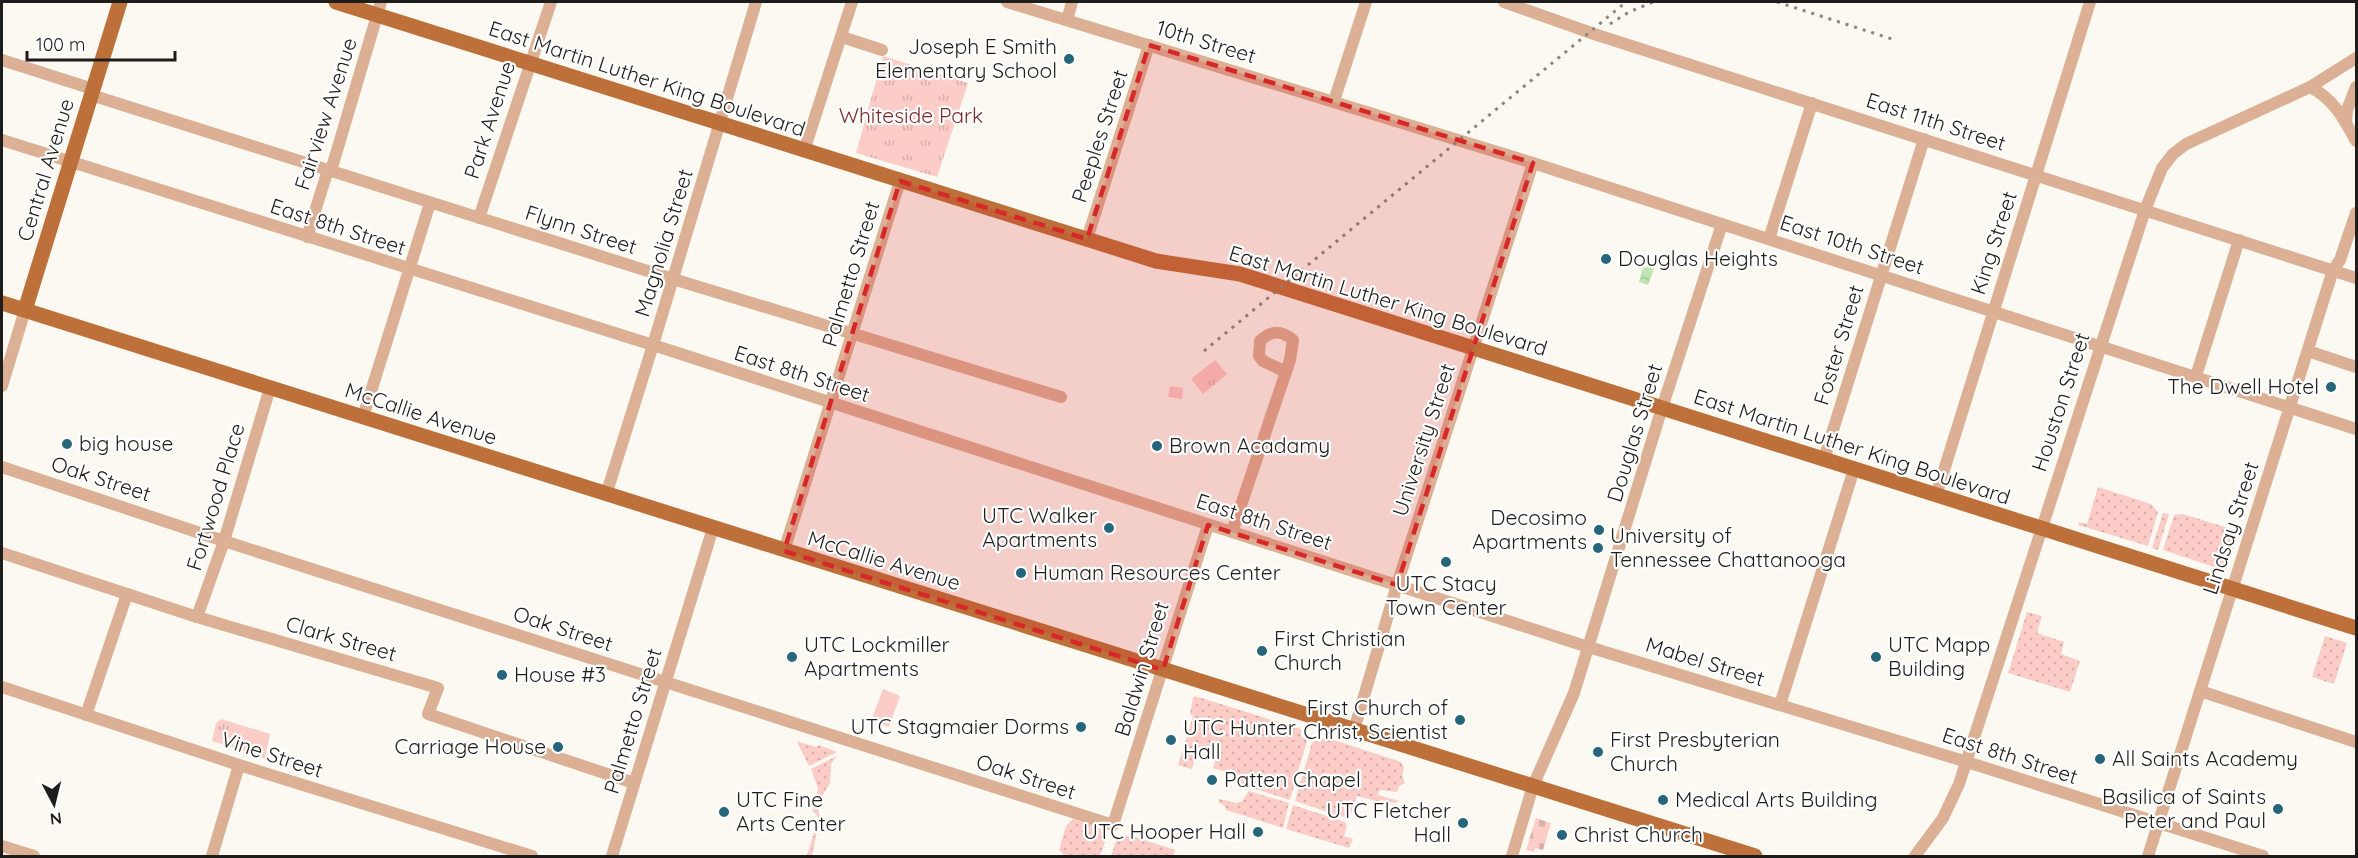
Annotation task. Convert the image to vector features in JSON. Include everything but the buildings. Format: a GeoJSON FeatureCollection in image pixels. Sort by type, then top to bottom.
{"type":"FeatureCollection","features":[{"type":"Feature","properties":{"kind":"main road","name":"Central Avenue"},"geometry":{"type":"LineString","coordinates":[[25,310],[120,2]]}},
{"type":"Feature","properties":{"kind":"main road","name":"East Martin Luther King Boulevard"},"geometry":{"type":"LineString","coordinates":[[336,2],[379,8],[529,62],[720,125],[1156,261],[1239,274],[2356,628]]}},
{"type":"Feature","properties":{"kind":"main road","name":"McCallie Avenue"},"geometry":{"type":"LineString","coordinates":[[2,303],[1755,856]]}},
{"type":"Feature","properties":{"kind":"street","name":"Park Avenue"},"geometry":{"type":"LineString","coordinates":[[479,218],[529,62],[551,2]]}},
{"type":"Feature","properties":{"kind":"street","name":"Magnolia Street"},"geometry":{"type":"LineString","coordinates":[[606,495],[756,2]]}},
{"type":"Feature","properties":{"kind":"street"},"geometry":{"type":"LineString","coordinates":[[804,151],[852,2]]}},
{"type":"Feature","properties":{"kind":"street"},"geometry":{"type":"LineString","coordinates":[[1007,2],[1067,20],[1072,2]]}},
{"type":"Feature","properties":{"kind":"street"},"geometry":{"type":"LineString","coordinates":[[1334,101],[1366,2]]}},
{"type":"Feature","properties":{"kind":"street","name":"East 11th Street"},"geometry":{"type":"LineString","coordinates":[[1504,2],[1594,34],[2356,278]]}},
{"type":"Feature","properties":{"kind":"street","name":"King Street"},"geometry":{"type":"LineString","coordinates":[[1936,496],[2090,2]]}},
{"type":"Feature","properties":{"kind":"street","name":"Fairview Avenue"},"geometry":{"type":"LineString","coordinates":[[307,237],[330,170],[379,8]]}},
{"type":"Feature","properties":{"kind":"street","name":"10th Street"},"geometry":{"type":"LineString","coordinates":[[1067,20],[1334,101]]}},
{"type":"Feature","properties":{"kind":"street"},"geometry":{"type":"LineString","coordinates":[[842,37],[882,50]]}},
{"type":"Feature","properties":{"kind":"street","name":"Peeples Street"},"geometry":{"type":"LineString","coordinates":[[1087,239],[1149,45]]}},
{"type":"Feature","properties":{"kind":"street","name":"Houston Street"},"geometry":{"type":"LineString","coordinates":[[1915,856],[1953,802],[2100,346],[2145,210],[2162,168],[2173,154],[2186,144],[2310,87],[2356,58]]}},
{"type":"Feature","properties":{"kind":"street","name":"Flynn Street"},"geometry":{"type":"LineString","coordinates":[[2,60],[92,92],[430,203],[853,335],[1061,397]]}},
{"type":"Feature","properties":{"kind":"street"},"geometry":{"type":"LineString","coordinates":[[2310,87],[2324,94],[2346,123],[2356,141]]}},
{"type":"Feature","properties":{"kind":"street"},"geometry":{"type":"LineString","coordinates":[[2346,123],[2347,110],[2356,87]]}},
{"type":"Feature","properties":{"kind":"street","name":"East 10th Street"},"geometry":{"type":"LineString","coordinates":[[1334,101],[2356,429]]}},
{"type":"Feature","properties":{"kind":"street"},"geometry":{"type":"LineString","coordinates":[[1769,239],[1812,103]]}},
{"type":"Feature","properties":{"kind":"street","name":"Foster Street"},"geometry":{"type":"LineString","coordinates":[[1824,459],[1924,139]]}},
{"type":"Feature","properties":{"kind":"street","name":"East 8th Street"},"geometry":{"type":"LineString","coordinates":[[2,140],[653,345],[1589,647]]}},
{"type":"Feature","properties":{"kind":"street","name":"University Street"},"geometry":{"type":"LineString","coordinates":[[1354,730],[1396,585],[1533,163]]}},
{"type":"Feature","properties":{"kind":"street","name":"Palmetto Street"},"geometry":{"type":"LineString","coordinates":[[784,551],[900,181]]}},
{"type":"Feature","properties":{"kind":"street"},"geometry":{"type":"LineString","coordinates":[[363,417],[430,203]]}},
{"type":"Feature","properties":{"kind":"street","name":"Lindsay Street"},"geometry":{"type":"LineString","coordinates":[[2148,856],[2333,270],[2340,260],[2356,213]]}},
{"type":"Feature","properties":{"kind":"street","name":"Douglas Street"},"geometry":{"type":"LineString","coordinates":[[1512,856],[1533,786],[1553,736],[1574,693],[1662,408],[1722,224]]}},
{"type":"Feature","properties":{"kind":"street"},"geometry":{"type":"LineString","coordinates":[[2196,376],[2240,240]]}},
{"type":"Feature","properties":{"kind":"street","name":"Central Avenue"},"geometry":{"type":"LineString","coordinates":[[2,386],[25,310]]}},
{"type":"Feature","properties":{"kind":"street"},"geometry":{"type":"LineString","coordinates":[[2308,351],[2356,367]]}},
{"type":"Feature","properties":{"kind":"street"},"geometry":{"type":"LineString","coordinates":[[1232,532],[1286,372]]}},
{"type":"Feature","properties":{"kind":"street","name":"Fortwood Place"},"geometry":{"type":"LineString","coordinates":[[197,617],[224,541],[270,388]]}},
{"type":"Feature","properties":{"kind":"street","name":"Oak Street"},"geometry":{"type":"LineString","coordinates":[[2,467],[224,541],[1113,825]]}},
{"type":"Feature","properties":{"kind":"street","name":"Mabel Street"},"geometry":{"type":"LineString","coordinates":[[1589,647],[1779,705],[1854,469]]}},
{"type":"Feature","properties":{"kind":"street","name":"Baldwin Street"},"geometry":{"type":"LineString","coordinates":[[1113,825],[1208,525]]}},
{"type":"Feature","properties":{"kind":"street","name":"Palmetto Street"},"geometry":{"type":"LineString","coordinates":[[612,856],[713,528]]}},
{"type":"Feature","properties":{"kind":"street","name":"Clark Street"},"geometry":{"type":"LineString","coordinates":[[2,553],[197,617],[438,688],[428,714],[634,783]]}},
{"type":"Feature","properties":{"kind":"street"},"geometry":{"type":"LineString","coordinates":[[86,715],[127,594]]}},
{"type":"Feature","properties":{"kind":"street","name":"Vine Street"},"geometry":{"type":"LineString","coordinates":[[2,687],[239,765],[531,856]]}},
{"type":"Feature","properties":{"kind":"street"},"geometry":{"type":"LineString","coordinates":[[2200,691],[2356,742]]}},
{"type":"Feature","properties":{"kind":"street","name":"East 8th Street"},"geometry":{"type":"LineString","coordinates":[[1779,705],[2263,856]]}},
{"type":"Feature","properties":{"kind":"street"},"geometry":{"type":"LineString","coordinates":[[212,856],[239,765]]}},
{"type":"Feature","properties":{"kind":"street"},"geometry":{"type":"LineString","coordinates":[[2,846],[34,856]]}},
{"type":"Feature","properties":{"kind":"highlighted area"},"geometry":{"type":"Polygon","coordinates":[[[1149,45],[1533,163],[1397,585],[1208,525],[1163,670],[784,551],[900,181],[1087,239],[1149,45]]]}},
{"type":"Feature","properties":{"kind":"green space","name":"Whiteside Park"},"geometry":{"type":"Polygon","coordinates":[[[883,56],[968,83],[937,177],[856,153],[883,56]]]}},
{"type":"Feature","properties":{"kind":"green space"},"geometry":{"type":"Polygon","coordinates":[[[1215,360],[1227,374],[1203,394],[1191,379],[1215,360]]]}},
{"type":"Feature","properties":{"kind":"green space"},"geometry":{"type":"Polygon","coordinates":[[[1170,386],[1183,388],[1182,399],[1168,397],[1170,386]]]}},
{"type":"Feature","properties":{"kind":"green space"},"geometry":{"type":"Polygon","coordinates":[[[2098,487],[2151,504],[2158,512],[2148,546],[2078,525],[2079,522],[2087,524],[2098,487]]]}},
{"type":"Feature","properties":{"kind":"green space"},"geometry":{"type":"Polygon","coordinates":[[[2163,513],[2169,514],[2158,550],[2152,548],[2163,513]]]}},
{"type":"Feature","properties":{"kind":"green space"},"geometry":{"type":"Polygon","coordinates":[[[2183,514],[2238,531],[2226,571],[2163,550],[2174,515],[2183,514]]]}},
{"type":"Feature","properties":{"kind":"green space"},"geometry":{"type":"Polygon","coordinates":[[[2027,612],[2042,616],[2037,633],[2064,642],[2061,654],[2080,661],[2070,692],[2008,673],[2027,612]]]}},
{"type":"Feature","properties":{"kind":"green space"},"geometry":{"type":"Polygon","coordinates":[[[2325,636],[2347,643],[2334,684],[2312,677],[2325,636]]]}},
{"type":"Feature","properties":{"kind":"green space"},"geometry":{"type":"Polygon","coordinates":[[[883,689],[900,696],[889,727],[871,721],[883,689]]]}},
{"type":"Feature","properties":{"kind":"green space"},"geometry":{"type":"Polygon","coordinates":[[[1195,696],[1301,729],[1301,736],[1307,741],[1290,800],[1240,784],[1242,777],[1213,768],[1218,752],[1204,747],[1199,759],[1195,758],[1192,769],[1178,765],[1193,716],[1190,714],[1195,696]]]}},
{"type":"Feature","properties":{"kind":"green space"},"geometry":{"type":"Polygon","coordinates":[[[221,719],[270,734],[265,758],[212,741],[216,723],[221,719]]]}},
{"type":"Feature","properties":{"kind":"green space"},"geometry":{"type":"Polygon","coordinates":[[[1325,737],[1401,762],[1404,768],[1402,776],[1405,783],[1399,786],[1397,792],[1380,790],[1378,795],[1399,801],[1395,803],[1381,800],[1380,802],[1357,796],[1349,819],[1295,801],[1312,743],[1320,742],[1325,737]]]}},
{"type":"Feature","properties":{"kind":"green space"},"geometry":{"type":"Polygon","coordinates":[[[798,739],[799,742],[816,747],[819,745],[837,752],[809,766],[798,744],[798,739]]]}},
{"type":"Feature","properties":{"kind":"green space"},"geometry":{"type":"Polygon","coordinates":[[[837,756],[831,764],[830,783],[817,805],[820,817],[812,856],[804,856],[807,855],[819,818],[813,811],[818,788],[811,769],[837,756]]]}},
{"type":"Feature","properties":{"kind":"green space"},"geometry":{"type":"Polygon","coordinates":[[[1249,791],[1289,803],[1283,828],[1226,810],[1225,806],[1219,803],[1219,799],[1237,803],[1242,801],[1249,791]]]}},
{"type":"Feature","properties":{"kind":"green space"},"geometry":{"type":"Polygon","coordinates":[[[1293,805],[1345,822],[1347,826],[1344,836],[1353,839],[1349,848],[1286,829],[1293,805]]]}},
{"type":"Feature","properties":{"kind":"green space"},"geometry":{"type":"Polygon","coordinates":[[[1536,818],[1551,823],[1543,850],[1535,848],[1534,852],[1526,850],[1536,818]]]}},
{"type":"Feature","properties":{"kind":"green space"},"geometry":{"type":"Polygon","coordinates":[[[1073,819],[1099,826],[1106,839],[1100,856],[1065,856],[1059,850],[1066,826],[1073,819]]]}},
{"type":"Feature","properties":{"kind":"green space"},"geometry":{"type":"Polygon","coordinates":[[[1129,835],[1175,850],[1173,856],[1111,856],[1116,841],[1129,835]]]}},
{"type":"Feature","properties":{"kind":"water"},"geometry":{"type":"Polygon","coordinates":[[[1647,264],[1655,266],[1648,285],[1639,282],[1643,267],[1646,268],[1647,264]]]}},
{"type":"Feature","properties":{"kind":"railway"},"geometry":{"type":"LineString","coordinates":[[1204,351],[1626,2]]}},
{"type":"Feature","properties":{"kind":"railway"},"geometry":{"type":"LineString","coordinates":[[1610,24],[1629,12],[1653,2]]}},
{"type":"Feature","properties":{"kind":"railway"},"geometry":{"type":"LineString","coordinates":[[1777,2],[1892,39]]}},
{"type":"Feature","properties":{"kind":"place","name":"Joseph E Smith Elementary School"},"geometry":{"type":"Point","coordinates":[1069,59]}},
{"type":"Feature","properties":{"kind":"place","name":"Douglas Heights"},"geometry":{"type":"Point","coordinates":[1606,259]}},
{"type":"Feature","properties":{"kind":"place","name":"The Dwell Hotel"},"geometry":{"type":"Point","coordinates":[2331,387]}},
{"type":"Feature","properties":{"kind":"place","name":"big house"},"geometry":{"type":"Point","coordinates":[67,444]}},
{"type":"Feature","properties":{"kind":"place","name":"Brown Acadamy"},"geometry":{"type":"Point","coordinates":[1157,446]}},
{"type":"Feature","properties":{"kind":"place","name":"UTC Walker Apartments"},"geometry":{"type":"Point","coordinates":[1109,528]}},
{"type":"Feature","properties":{"kind":"place","name":"Decosimo Apartments"},"geometry":{"type":"Point","coordinates":[1599,530]}},
{"type":"Feature","properties":{"kind":"place","name":"University of Tennessee Chattanooga"},"geometry":{"type":"Point","coordinates":[1598,548]}},
{"type":"Feature","properties":{"kind":"place","name":"UTC Stacy Town Center"},"geometry":{"type":"Point","coordinates":[1446,562]}},
{"type":"Feature","properties":{"kind":"place","name":"Human Resources Center"},"geometry":{"type":"Point","coordinates":[1021,573]}},
{"type":"Feature","properties":{"kind":"place","name":"First Christian Church"},"geometry":{"type":"Point","coordinates":[1262,651]}},
{"type":"Feature","properties":{"kind":"place","name":"UTC Lockmiller Apartments"},"geometry":{"type":"Point","coordinates":[792,657]}},
{"type":"Feature","properties":{"kind":"place","name":"UTC Mapp Building"},"geometry":{"type":"Point","coordinates":[1876,657]}},
{"type":"Feature","properties":{"kind":"place","name":"House #3"},"geometry":{"type":"Point","coordinates":[502,675]}},
{"type":"Feature","properties":{"kind":"place","name":"First Church of Christ, Scientist"},"geometry":{"type":"Point","coordinates":[1460,720]}},
{"type":"Feature","properties":{"kind":"place","name":"UTC Stagmaier Dorms"},"geometry":{"type":"Point","coordinates":[1081,727]}},
{"type":"Feature","properties":{"kind":"place","name":"UTC Hunter Hall"},"geometry":{"type":"Point","coordinates":[1171,740]}},
{"type":"Feature","properties":{"kind":"place","name":"Carriage House"},"geometry":{"type":"Point","coordinates":[558,747]}},
{"type":"Feature","properties":{"kind":"place","name":"First Presbyterian Church"},"geometry":{"type":"Point","coordinates":[1598,752]}},
{"type":"Feature","properties":{"kind":"place","name":"All Saints Academy"},"geometry":{"type":"Point","coordinates":[2100,759]}},
{"type":"Feature","properties":{"kind":"place","name":"Patten Chapel"},"geometry":{"type":"Point","coordinates":[1212,780]}},
{"type":"Feature","properties":{"kind":"place","name":"Medical Arts Building"},"geometry":{"type":"Point","coordinates":[1663,800]}},
{"type":"Feature","properties":{"kind":"place","name":"Basilica of Saints Peter and Paul"},"geometry":{"type":"Point","coordinates":[2278,809]}},
{"type":"Feature","properties":{"kind":"place","name":"UTC Fine Arts Center"},"geometry":{"type":"Point","coordinates":[724,812]}},
{"type":"Feature","properties":{"kind":"place","name":"UTC Fletcher Hall"},"geometry":{"type":"Point","coordinates":[1463,823]}},
{"type":"Feature","properties":{"kind":"place","name":"UTC Hooper Hall"},"geometry":{"type":"Point","coordinates":[1258,832]}},
{"type":"Feature","properties":{"kind":"place","name":"Christ Church"},"geometry":{"type":"Point","coordinates":[1562,835]}}]}
